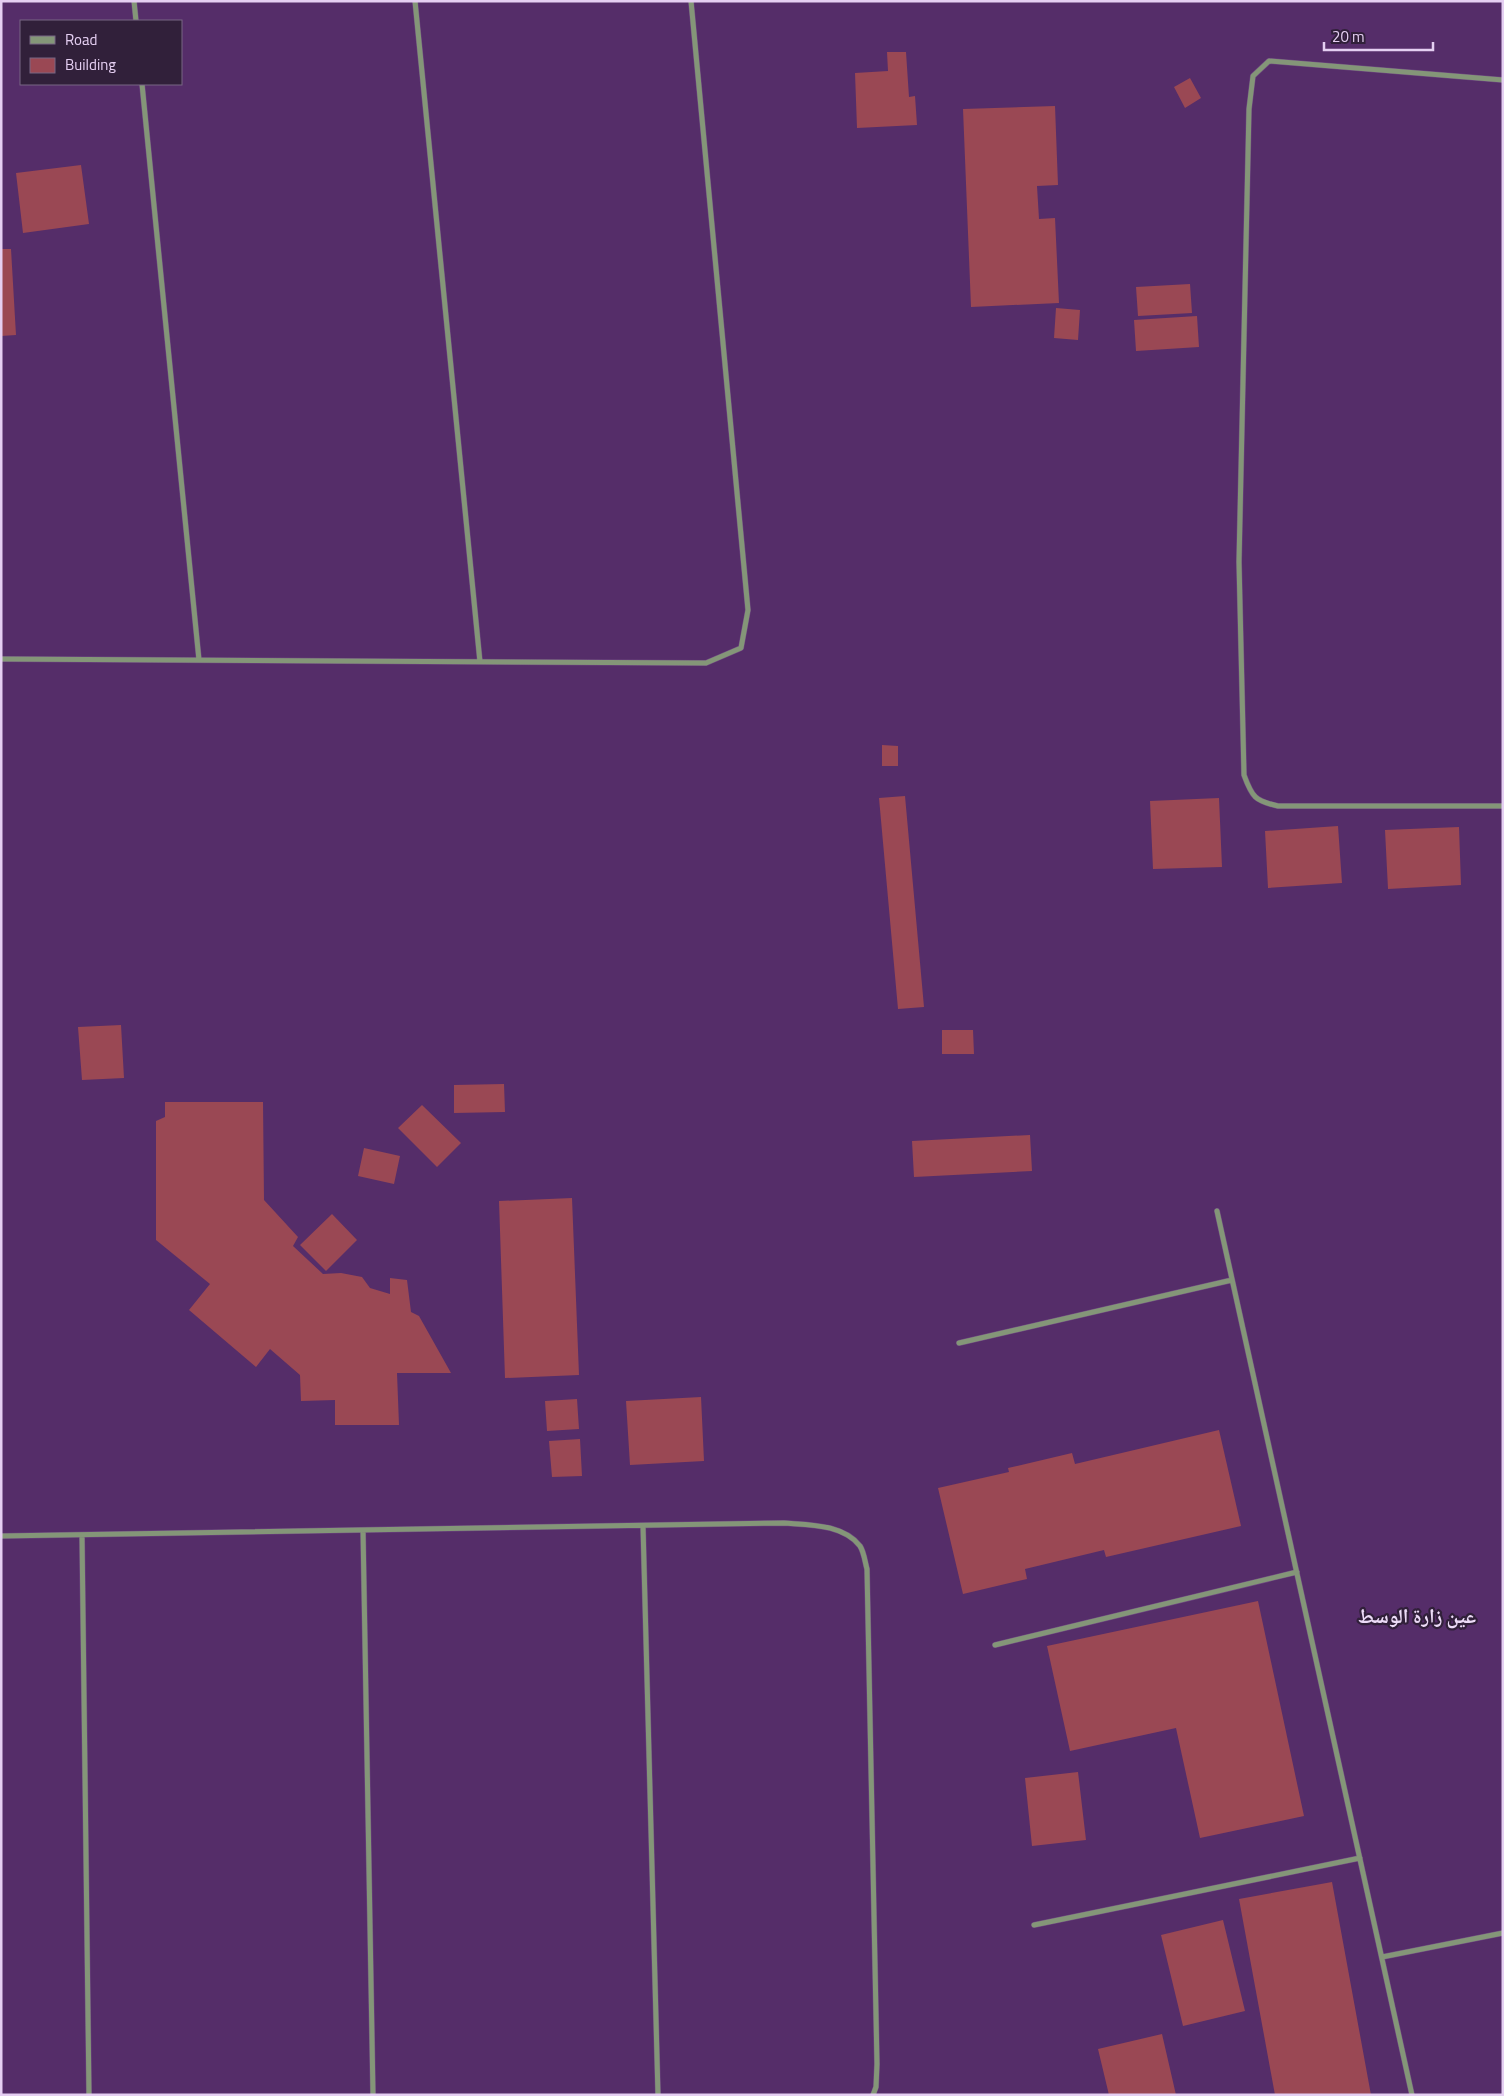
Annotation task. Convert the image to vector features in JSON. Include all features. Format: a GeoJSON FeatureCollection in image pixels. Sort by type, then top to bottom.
{"type":"FeatureCollection","features":[{"type":"Feature","properties":{"kind":"street"},"geometry":{"type":"LineString","coordinates":[[134,1],[136,20]]}},
{"type":"Feature","properties":{"kind":"street"},"geometry":{"type":"LineString","coordinates":[[415,1],[480,662]]}},
{"type":"Feature","properties":{"kind":"street"},"geometry":{"type":"LineString","coordinates":[[1,659],[706,663],[741,648],[748,610],[691,1]]}},
{"type":"Feature","properties":{"kind":"street"},"geometry":{"type":"LineString","coordinates":[[1503,80],[1269,61],[1253,76],[1249,109],[1239,562],[1244,775],[1250,792],[1262,802],[1278,806],[1503,806]]}},
{"type":"Feature","properties":{"kind":"street"},"geometry":{"type":"LineString","coordinates":[[142,85],[199,660]]}},
{"type":"Feature","properties":{"kind":"street"},"geometry":{"type":"LineString","coordinates":[[1217,1211],[1412,2095]]}},
{"type":"Feature","properties":{"kind":"street"},"geometry":{"type":"LineString","coordinates":[[959,1343],[1232,1280]]}},
{"type":"Feature","properties":{"kind":"street"},"geometry":{"type":"LineString","coordinates":[[1,1536],[784,1524],[822,1526],[846,1535],[861,1547],[867,1569],[868,1588],[877,2064],[876,2087],[873,2095]]}},
{"type":"Feature","properties":{"kind":"street"},"geometry":{"type":"LineString","coordinates":[[643,1526],[658,2095]]}},
{"type":"Feature","properties":{"kind":"street"},"geometry":{"type":"LineString","coordinates":[[363,1530],[373,2095]]}},
{"type":"Feature","properties":{"kind":"street"},"geometry":{"type":"LineString","coordinates":[[82,1534],[89,2095]]}},
{"type":"Feature","properties":{"kind":"street"},"geometry":{"type":"LineString","coordinates":[[995,1645],[1297,1572]]}},
{"type":"Feature","properties":{"kind":"street"},"geometry":{"type":"LineString","coordinates":[[1034,1925],[1360,1858]]}},
{"type":"Feature","properties":{"kind":"street"},"geometry":{"type":"LineString","coordinates":[[1382,1957],[1503,1933]]}},
{"type":"Feature","properties":{"kind":"building"},"geometry":{"type":"Polygon","coordinates":[[[887,52],[906,52],[909,97],[915,96],[917,125],[857,128],[855,73],[888,71],[887,52]]]}},
{"type":"Feature","properties":{"kind":"building"},"geometry":{"type":"Polygon","coordinates":[[[1190,78],[1201,98],[1185,108],[1174,87],[1190,78]]]}},
{"type":"Feature","properties":{"kind":"building"},"geometry":{"type":"Polygon","coordinates":[[[1055,106],[1058,185],[1037,186],[1039,219],[1055,218],[1059,303],[971,307],[963,109],[1055,106]]]}},
{"type":"Feature","properties":{"kind":"building"},"geometry":{"type":"Polygon","coordinates":[[[81,165],[89,224],[23,233],[16,173],[81,165]]]}},
{"type":"Feature","properties":{"kind":"building"},"geometry":{"type":"Polygon","coordinates":[[[1,249],[11,249],[16,335],[1,336],[1,249]]]}},
{"type":"Feature","properties":{"kind":"building"},"geometry":{"type":"Polygon","coordinates":[[[1190,284],[1192,313],[1138,316],[1136,287],[1190,284]]]}},
{"type":"Feature","properties":{"kind":"building"},"geometry":{"type":"Polygon","coordinates":[[[1056,308],[1080,310],[1078,340],[1054,338],[1056,308]]]}},
{"type":"Feature","properties":{"kind":"building"},"geometry":{"type":"Polygon","coordinates":[[[1197,316],[1199,347],[1136,351],[1134,320],[1197,316]]]}},
{"type":"Feature","properties":{"kind":"building"},"geometry":{"type":"Polygon","coordinates":[[[882,745],[898,746],[898,766],[882,766],[882,745]]]}},
{"type":"Feature","properties":{"kind":"building"},"geometry":{"type":"Polygon","coordinates":[[[905,796],[924,1007],[898,1009],[879,798],[905,796]]]}},
{"type":"Feature","properties":{"kind":"building"},"geometry":{"type":"Polygon","coordinates":[[[1219,798],[1222,867],[1153,869],[1150,801],[1219,798]]]}},
{"type":"Feature","properties":{"kind":"building"},"geometry":{"type":"Polygon","coordinates":[[[1338,826],[1342,883],[1268,888],[1265,831],[1338,826]]]}},
{"type":"Feature","properties":{"kind":"building"},"geometry":{"type":"Polygon","coordinates":[[[1459,827],[1461,885],[1388,889],[1385,830],[1459,827]]]}},
{"type":"Feature","properties":{"kind":"building"},"geometry":{"type":"Polygon","coordinates":[[[121,1025],[124,1078],[82,1080],[78,1027],[121,1025]]]}},
{"type":"Feature","properties":{"kind":"building"},"geometry":{"type":"Polygon","coordinates":[[[942,1030],[973,1030],[974,1054],[942,1054],[942,1030]]]}},
{"type":"Feature","properties":{"kind":"building"},"geometry":{"type":"Polygon","coordinates":[[[504,1084],[505,1112],[454,1113],[454,1085],[504,1084]]]}},
{"type":"Feature","properties":{"kind":"building"},"geometry":{"type":"Polygon","coordinates":[[[165,1102],[263,1102],[264,1200],[298,1237],[293,1246],[323,1274],[341,1273],[362,1277],[370,1288],[390,1294],[390,1278],[407,1280],[411,1312],[419,1316],[451,1373],[397,1373],[399,1425],[335,1425],[335,1400],[301,1401],[300,1375],[270,1349],[256,1367],[189,1310],[210,1284],[156,1240],[156,1121],[165,1117],[165,1102]]]}},
{"type":"Feature","properties":{"kind":"building"},"geometry":{"type":"Polygon","coordinates":[[[422,1105],[461,1143],[437,1167],[398,1128],[422,1105]]]}},
{"type":"Feature","properties":{"kind":"building"},"geometry":{"type":"Polygon","coordinates":[[[1030,1135],[1032,1171],[914,1177],[912,1141],[1030,1135]]]}},
{"type":"Feature","properties":{"kind":"building"},"geometry":{"type":"Polygon","coordinates":[[[364,1148],[400,1156],[394,1184],[358,1176],[364,1148]]]}},
{"type":"Feature","properties":{"kind":"building"},"geometry":{"type":"Polygon","coordinates":[[[572,1198],[579,1375],[505,1378],[499,1201],[572,1198]]]}},
{"type":"Feature","properties":{"kind":"building"},"geometry":{"type":"Polygon","coordinates":[[[332,1214],[357,1240],[326,1271],[300,1245],[332,1214]]]}},
{"type":"Feature","properties":{"kind":"building"},"geometry":{"type":"Polygon","coordinates":[[[701,1397],[704,1461],[630,1465],[626,1401],[701,1397]]]}},
{"type":"Feature","properties":{"kind":"building"},"geometry":{"type":"Polygon","coordinates":[[[577,1399],[579,1429],[547,1431],[545,1401],[577,1399]]]}},
{"type":"Feature","properties":{"kind":"building"},"geometry":{"type":"Polygon","coordinates":[[[1219,1430],[1241,1526],[1106,1557],[1104,1550],[1025,1569],[1027,1579],[963,1594],[938,1488],[1009,1472],[1008,1468],[1072,1453],[1075,1464],[1219,1430]]]}},
{"type":"Feature","properties":{"kind":"building"},"geometry":{"type":"Polygon","coordinates":[[[580,1439],[582,1476],[552,1477],[549,1441],[580,1439]]]}},
{"type":"Feature","properties":{"kind":"building"},"geometry":{"type":"Polygon","coordinates":[[[1258,1601],[1304,1816],[1200,1838],[1176,1728],[1070,1751],[1047,1646],[1258,1601]]]}},
{"type":"Feature","properties":{"kind":"building"},"geometry":{"type":"Polygon","coordinates":[[[1078,1772],[1086,1840],[1032,1846],[1025,1778],[1078,1772]]]}},
{"type":"Feature","properties":{"kind":"building"},"geometry":{"type":"Polygon","coordinates":[[[1332,1882],[1371,2095],[1275,2095],[1239,1899],[1332,1882]]]}},
{"type":"Feature","properties":{"kind":"building"},"geometry":{"type":"Polygon","coordinates":[[[1223,1920],[1245,2011],[1183,2026],[1161,1935],[1223,1920]]]}},
{"type":"Feature","properties":{"kind":"building"},"geometry":{"type":"Polygon","coordinates":[[[1162,2034],[1176,2095],[1109,2095],[1098,2049],[1162,2034]]]}},
{"type":"Feature","properties":{"kind":"district","name":"عين زارة الوسط"},"geometry":{"type":"Point","coordinates":[1417,1616]}}]}
